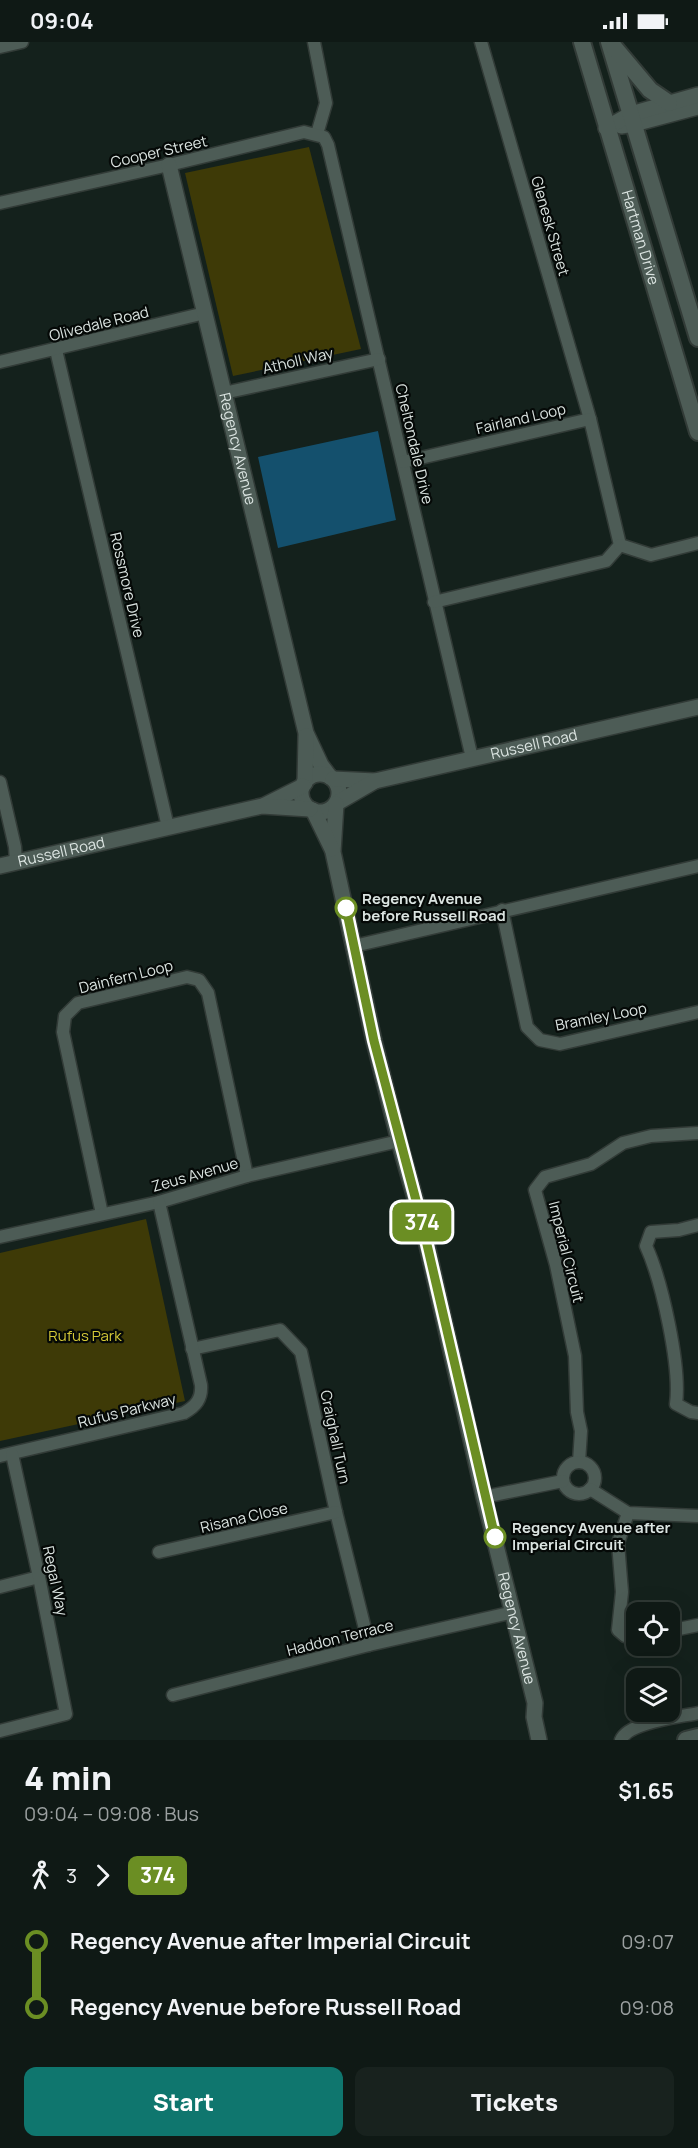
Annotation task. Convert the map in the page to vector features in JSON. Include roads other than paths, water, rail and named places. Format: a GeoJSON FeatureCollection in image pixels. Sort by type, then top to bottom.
{"type":"FeatureCollection","features":[{"type":"Feature","properties":{"kind":"main road","name":"Hartman Drive"},"geometry":{"type":"LineString","coordinates":[[582,42],[698,432]]}},
{"type":"Feature","properties":{"kind":"main road","name":"Hartman Drive"},"geometry":{"type":"LineString","coordinates":[[609,42],[698,338]]}},
{"type":"Feature","properties":{"kind":"main road"},"geometry":{"type":"LineString","coordinates":[[609,42],[650,90],[669,103]]}},
{"type":"Feature","properties":{"kind":"main road"},"geometry":{"type":"LineString","coordinates":[[686,1740],[698,1737]]}},
{"type":"Feature","properties":{"kind":"street"},"geometry":{"type":"LineString","coordinates":[[0,47],[22,42]]}},
{"type":"Feature","properties":{"kind":"street"},"geometry":{"type":"LineString","coordinates":[[314,42],[326,104],[320,136]]}},
{"type":"Feature","properties":{"kind":"street","name":"Glenesk Street"},"geometry":{"type":"LineString","coordinates":[[481,42],[590,419]]}},
{"type":"Feature","properties":{"kind":"street"},"geometry":{"type":"LineString","coordinates":[[606,128],[669,103],[698,95]]}},
{"type":"Feature","properties":{"kind":"street"},"geometry":{"type":"LineString","coordinates":[[632,119],[698,107]]}},
{"type":"Feature","properties":{"kind":"street","name":"Cooper Street"},"geometry":{"type":"LineString","coordinates":[[0,203],[304,132],[320,136]]}},
{"type":"Feature","properties":{"kind":"street","name":"Cheltondale Drive"},"geometry":{"type":"LineString","coordinates":[[320,136],[328,145],[472,758]]}},
{"type":"Feature","properties":{"kind":"street","name":"Regency Avenue"},"geometry":{"type":"LineString","coordinates":[[169,165],[306,733],[321,765],[332,778]]}},
{"type":"Feature","properties":{"kind":"street","name":"Olivedale Road"},"geometry":{"type":"LineString","coordinates":[[0,362],[205,313]]}},
{"type":"Feature","properties":{"kind":"street","name":"Rossmore Drive"},"geometry":{"type":"LineString","coordinates":[[56,350],[168,827]]}},
{"type":"Feature","properties":{"kind":"street","name":"Atholl Way"},"geometry":{"type":"LineString","coordinates":[[224,393],[379,359]]}},
{"type":"Feature","properties":{"kind":"street"},"geometry":{"type":"LineString","coordinates":[[590,419],[620,545]]}},
{"type":"Feature","properties":{"kind":"street","name":"Fairland Loop"},"geometry":{"type":"LineString","coordinates":[[403,462],[590,419]]}},
{"type":"Feature","properties":{"kind":"street"},"geometry":{"type":"LineString","coordinates":[[620,545],[651,555],[698,543]]}},
{"type":"Feature","properties":{"kind":"street"},"geometry":{"type":"LineString","coordinates":[[434,602],[606,561],[620,545]]}},
{"type":"Feature","properties":{"kind":"street","name":"Russell Road"},"geometry":{"type":"LineString","coordinates":[[336,804],[375,781],[696,706]]}},
{"type":"Feature","properties":{"kind":"street","name":"Regency Avenue"},"geometry":{"type":"LineString","coordinates":[[304,784],[306,733]]}},
{"type":"Feature","properties":{"kind":"street"},"geometry":{"type":"LineString","coordinates":[[324,774],[332,778],[339,790],[336,804],[325,812],[312,810],[302,799],[304,784],[316,775],[324,774]]}},
{"type":"Feature","properties":{"kind":"street","name":"Russell Road"},"geometry":{"type":"LineString","coordinates":[[332,778],[375,781]]}},
{"type":"Feature","properties":{"kind":"street"},"geometry":{"type":"LineString","coordinates":[[0,782],[15,847],[16,862]]}},
{"type":"Feature","properties":{"kind":"street","name":"Russell Road"},"geometry":{"type":"LineString","coordinates":[[0,866],[262,806],[304,784]]}},
{"type":"Feature","properties":{"kind":"street","name":"Regency Avenue"},"geometry":{"type":"LineString","coordinates":[[333,852],[336,804]]}},
{"type":"Feature","properties":{"kind":"street","name":"Russell Road"},"geometry":{"type":"LineString","coordinates":[[262,806],[312,810]]}},
{"type":"Feature","properties":{"kind":"street","name":"Regency Avenue"},"geometry":{"type":"LineString","coordinates":[[312,810],[333,852],[374,1041],[422,1223],[484,1497],[514,1612],[535,1703],[534,1717],[538,1740]]}},
{"type":"Feature","properties":{"kind":"street"},"geometry":{"type":"LineString","coordinates":[[354,946],[698,866]]}},
{"type":"Feature","properties":{"kind":"street","name":"Bramley Loop"},"geometry":{"type":"LineString","coordinates":[[502,910],[527,1027],[540,1040],[560,1044],[698,1012]]}},
{"type":"Feature","properties":{"kind":"street","name":"Dainfern Loop"},"geometry":{"type":"LineString","coordinates":[[102,1214],[63,1032],[65,1016],[78,1003],[187,977],[199,980],[208,993],[247,1176]]}},
{"type":"Feature","properties":{"kind":"street","name":"Imperial Circuit"},"geometry":{"type":"LineString","coordinates":[[579,1462],[581,1431],[577,1412],[575,1356],[556,1265],[535,1190],[545,1177],[591,1164],[623,1143],[651,1136],[698,1134]]}},
{"type":"Feature","properties":{"kind":"street","name":"Zeus Avenue"},"geometry":{"type":"LineString","coordinates":[[0,1237],[159,1202],[247,1176],[399,1141]]}},
{"type":"Feature","properties":{"kind":"street","name":"Rufus Parkway"},"geometry":{"type":"LineString","coordinates":[[6,1455],[184,1413],[197,1404],[201,1391],[159,1202]]}},
{"type":"Feature","properties":{"kind":"street"},"geometry":{"type":"LineString","coordinates":[[698,1225],[679,1230],[651,1232],[646,1246],[654,1263],[676,1369],[675,1404],[698,1413]]}},
{"type":"Feature","properties":{"kind":"street","name":"Craighall Turn"},"geometry":{"type":"LineString","coordinates":[[192,1349],[280,1330],[302,1352],[336,1512],[369,1646]]}},
{"type":"Feature","properties":{"kind":"street","name":"Regal Way"},"geometry":{"type":"LineString","coordinates":[[0,1731],[66,1714],[39,1577],[6,1455]]}},
{"type":"Feature","properties":{"kind":"street"},"geometry":{"type":"LineString","coordinates":[[579,1462],[591,1467],[594,1472],[595,1478],[590,1489],[580,1494],[569,1491],[563,1481],[568,1465],[579,1462]]}},
{"type":"Feature","properties":{"kind":"street"},"geometry":{"type":"LineString","coordinates":[[484,1497],[563,1481]]}},
{"type":"Feature","properties":{"kind":"street"},"geometry":{"type":"LineString","coordinates":[[590,1489],[628,1513],[698,1516]]}},
{"type":"Feature","properties":{"kind":"street","name":"Risana Close"},"geometry":{"type":"LineString","coordinates":[[159,1552],[336,1512]]}},
{"type":"Feature","properties":{"kind":"street"},"geometry":{"type":"LineString","coordinates":[[626,1636],[618,1630],[622,1592],[618,1543],[628,1513]]}},
{"type":"Feature","properties":{"kind":"street"},"geometry":{"type":"LineString","coordinates":[[0,1587],[39,1577]]}},
{"type":"Feature","properties":{"kind":"street","name":"Haddon Terrace"},"geometry":{"type":"LineString","coordinates":[[173,1695],[514,1612]]}},
{"type":"Feature","properties":{"kind":"street"},"geometry":{"type":"LineString","coordinates":[[680,1629],[698,1625]]}},
{"type":"Feature","properties":{"kind":"street","name":"Regency Avenue"},"geometry":{"type":"LineString","coordinates":[[535,1703],[543,1715],[549,1740]]}},
{"type":"Feature","properties":{"kind":"street"},"geometry":{"type":"LineString","coordinates":[[621,1740],[630,1730],[640,1726],[698,1713]]}},
{"type":"Feature","properties":{"kind":"water"},"geometry":{"type":"Polygon","coordinates":[[[378,431],[396,520],[278,548],[258,457],[378,431]]]}},
{"type":"Feature","properties":{"kind":"place","name":"Regency Avenue before Russell Road"},"geometry":{"type":"Point","coordinates":[346,908]}},
{"type":"Feature","properties":{"kind":"place","name":"Regency Avenue after Imperial Circuit"},"geometry":{"type":"Point","coordinates":[495,1537]}},
{"type":"Feature","properties":{"kind":"park label","name":"Rufus Park"},"geometry":{"type":"Point","coordinates":[85,1336]}}]}
